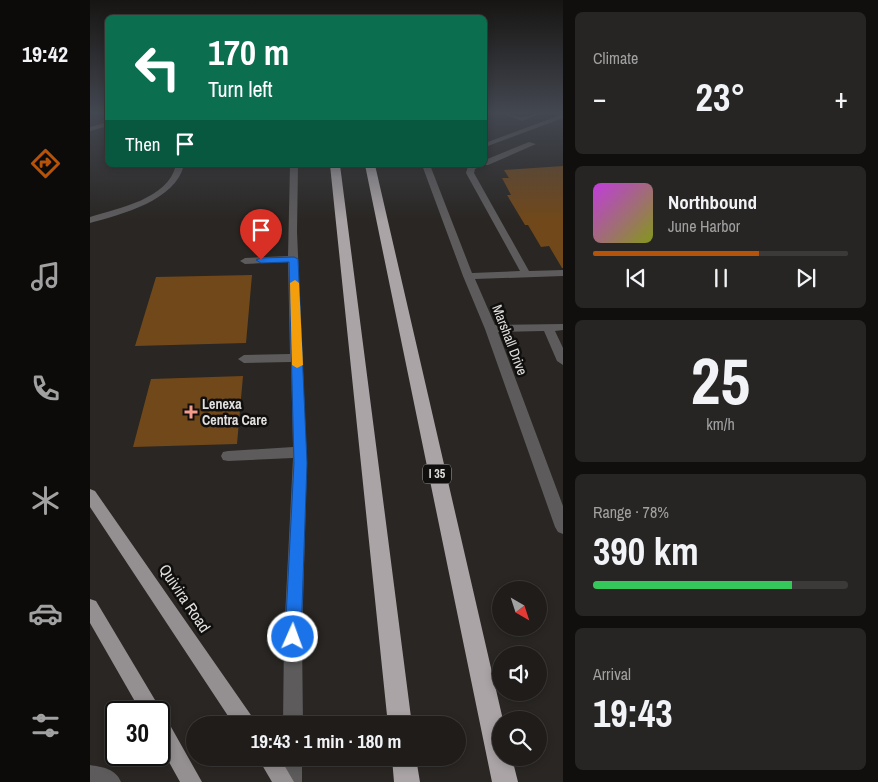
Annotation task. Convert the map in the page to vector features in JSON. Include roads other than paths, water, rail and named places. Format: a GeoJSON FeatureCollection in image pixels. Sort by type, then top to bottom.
{"type":"FeatureCollection","features":[{"type":"Feature","properties":{"kind":"highway"},"geometry":{"type":"LineString","coordinates":[[335,167],[399,716]]}},
{"type":"Feature","properties":{"kind":"highway","name":"I 35"},"geometry":{"type":"LineString","coordinates":[[370,167],[505,782]]}},
{"type":"Feature","properties":{"kind":"highway"},"geometry":{"type":"LineString","coordinates":[[405,766],[407,782]]}},
{"type":"Feature","properties":{"kind":"main road","name":"Quivira Road"},"geometry":{"type":"LineString","coordinates":[[90,494],[240,716]]}},
{"type":"Feature","properties":{"kind":"main road"},"geometry":{"type":"LineString","coordinates":[[90,606],[146,701]]}},
{"type":"Feature","properties":{"kind":"main road"},"geometry":{"type":"LineString","coordinates":[[170,744],[192,782]]}},
{"type":"Feature","properties":{"kind":"main road"},"geometry":{"type":"LineString","coordinates":[[273,766],[284,782]]}},
{"type":"Feature","properties":{"kind":"street"},"geometry":{"type":"LineString","coordinates":[[487,161],[520,148]]}},
{"type":"Feature","properties":{"kind":"street"},"geometry":{"type":"LineString","coordinates":[[90,220],[132,206],[160,192],[177,178],[180,167]]}},
{"type":"Feature","properties":{"kind":"street"},"geometry":{"type":"LineString","coordinates":[[293,716],[300,452],[294,259],[294,167]]}},
{"type":"Feature","properties":{"kind":"street","name":"Marshall Drive"},"geometry":{"type":"LineString","coordinates":[[427,167],[468,276],[491,328],[563,527]]}},
{"type":"Feature","properties":{"kind":"street"},"geometry":{"type":"LineString","coordinates":[[474,167],[471,168],[470,173],[526,274]]}},
{"type":"Feature","properties":{"kind":"street"},"geometry":{"type":"LineString","coordinates":[[245,261],[294,259]]}},
{"type":"Feature","properties":{"kind":"street"},"geometry":{"type":"LineString","coordinates":[[468,276],[563,273]]}},
{"type":"Feature","properties":{"kind":"street"},"geometry":{"type":"LineString","coordinates":[[548,327],[563,361]]}},
{"type":"Feature","properties":{"kind":"street"},"geometry":{"type":"LineString","coordinates":[[491,328],[563,327]]}},
{"type":"Feature","properties":{"kind":"street"},"geometry":{"type":"LineString","coordinates":[[244,359],[297,358]]}},
{"type":"Feature","properties":{"kind":"street"},"geometry":{"type":"LineString","coordinates":[[228,456],[300,452]]}},
{"type":"Feature","properties":{"kind":"street"},"geometry":{"type":"LineString","coordinates":[[292,766],[292,782]]}},
{"type":"Feature","properties":{"kind":"street"},"geometry":{"type":"LineString","coordinates":[[90,776],[103,777],[111,782]]}},
{"type":"Feature","properties":{"kind":"place","name":"Lenexa Centra Care"},"geometry":{"type":"Point","coordinates":[191,412]}}]}
